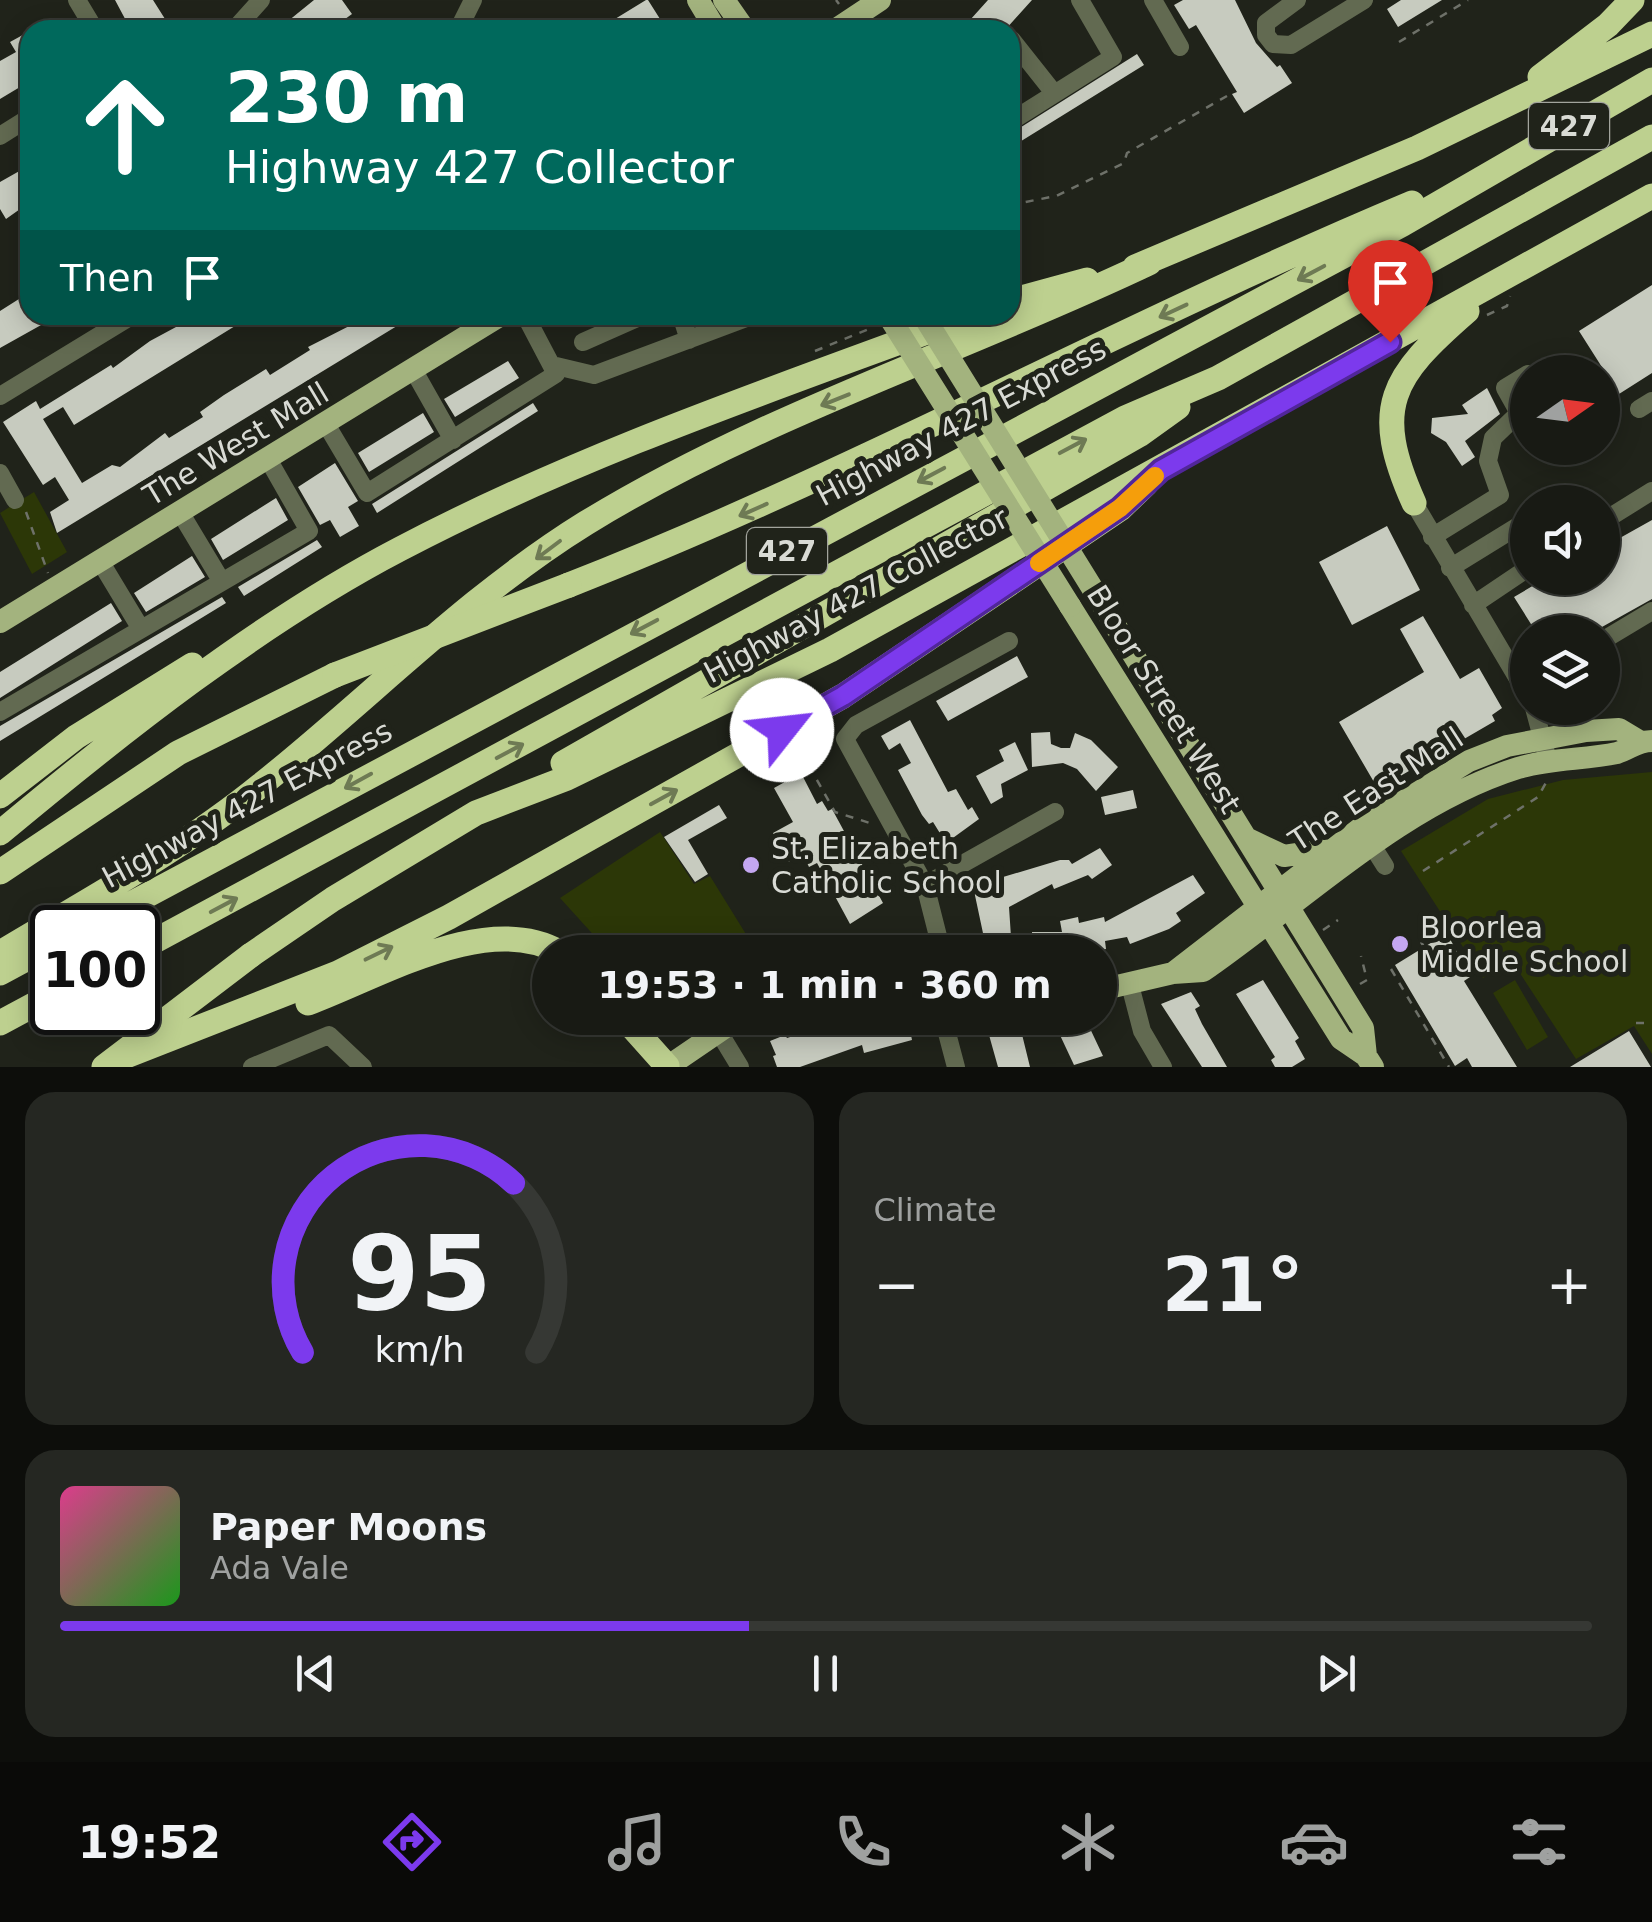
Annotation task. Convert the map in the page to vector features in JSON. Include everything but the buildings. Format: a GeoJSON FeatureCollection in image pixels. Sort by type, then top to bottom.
{"type":"FeatureCollection","features":[{"type":"Feature","properties":{"kind":"highway"},"geometry":{"type":"LineString","coordinates":[[1506,104],[1608,25],[1632,0]]}},
{"type":"Feature","properties":{"kind":"highway","name":"427"},"geometry":{"type":"LineString","coordinates":[[1020,298],[1149,263],[1417,148],[1652,34]]}},
{"type":"Feature","properties":{"kind":"highway","name":"Highway 427 Express"},"geometry":{"type":"LineString","coordinates":[[129,905],[1386,234],[1486,172],[1652,80]]}},
{"type":"Feature","properties":{"kind":"highway","name":"427"},"geometry":{"type":"LineString","coordinates":[[160,938],[1125,418],[1218,378],[1652,137]]}},
{"type":"Feature","properties":{"kind":"highway"},"geometry":{"type":"LineString","coordinates":[[0,872],[178,753],[335,674],[569,585],[808,485],[1312,247],[1486,172]]}},
{"type":"Feature","properties":{"kind":"highway","name":"Highway 427 Collector"},"geometry":{"type":"LineString","coordinates":[[104,1067],[333,898],[476,813],[567,778],[830,650],[1652,196]]}},
{"type":"Feature","properties":{"kind":"highway"},"geometry":{"type":"LineString","coordinates":[[1020,324],[1149,263]]}},
{"type":"Feature","properties":{"kind":"highway"},"geometry":{"type":"LineString","coordinates":[[1414,503],[1392,447],[1391,414],[1398,388],[1448,328],[1521,268]]}},
{"type":"Feature","properties":{"kind":"highway"},"geometry":{"type":"LineString","coordinates":[[0,833],[146,716],[257,638],[398,550],[599,454],[946,325]]}},
{"type":"Feature","properties":{"kind":"highway"},"geometry":{"type":"LineString","coordinates":[[0,953],[152,860],[259,788],[476,603],[581,526],[689,462],[1018,325]]}},
{"type":"Feature","properties":{"kind":"highway"},"geometry":{"type":"LineString","coordinates":[[476,813],[1139,436],[1218,378]]}},
{"type":"Feature","properties":{"kind":"highway"},"geometry":{"type":"LineString","coordinates":[[93,1067],[338,974],[843,696],[1120,508],[1161,470]]}},
{"type":"Feature","properties":{"kind":"highway"},"geometry":{"type":"LineString","coordinates":[[0,796],[76,737],[165,680],[204,658],[257,638]]}},
{"type":"Feature","properties":{"kind":"highway"},"geometry":{"type":"LineString","coordinates":[[160,1044],[212,1039],[462,944],[532,941]]}},
{"type":"Feature","properties":{"kind":"highway"},"geometry":{"type":"LineString","coordinates":[[0,973],[30,957]]}},
{"type":"Feature","properties":{"kind":"highway"},"geometry":{"type":"LineString","coordinates":[[0,1024],[30,1008]]}},
{"type":"Feature","properties":{"kind":"highway"},"geometry":{"type":"LineString","coordinates":[[639,1035],[667,1067]]}},
{"type":"Feature","properties":{"kind":"main road"},"geometry":{"type":"LineString","coordinates":[[850,20],[880,0]]}},
{"type":"Feature","properties":{"kind":"main road","name":"The West Mall"},"geometry":{"type":"LineString","coordinates":[[0,622],[485,325]]}},
{"type":"Feature","properties":{"kind":"main road","name":"Bloor Street West"},"geometry":{"type":"LineString","coordinates":[[894,325],[1070,606],[1273,907],[1364,1028],[1370,1062]]}},
{"type":"Feature","properties":{"kind":"main road","name":"Bloor Street West"},"geometry":{"type":"LineString","coordinates":[[929,325],[1243,836],[1273,907]]}},
{"type":"Feature","properties":{"kind":"main road","name":"The East Mall"},"geometry":{"type":"LineString","coordinates":[[1273,907],[1456,795],[1500,774],[1547,758],[1620,752],[1646,741]]}},
{"type":"Feature","properties":{"kind":"main road"},"geometry":{"type":"LineString","coordinates":[[1243,836],[1284,856],[1336,846]]}},
{"type":"Feature","properties":{"kind":"main road","name":"The East Mall"},"geometry":{"type":"LineString","coordinates":[[1117,988],[1173,973],[1203,971],[1336,846],[1373,847]]}},
{"type":"Feature","properties":{"kind":"main road"},"geometry":{"type":"LineString","coordinates":[[667,1067],[708,1035]]}},
{"type":"Feature","properties":{"kind":"street"},"geometry":{"type":"LineString","coordinates":[[243,20],[260,0]]}},
{"type":"Feature","properties":{"kind":"street"},"geometry":{"type":"LineString","coordinates":[[1020,115],[1113,57],[1080,0]]}},
{"type":"Feature","properties":{"kind":"street"},"geometry":{"type":"LineString","coordinates":[[1154,0],[1180,47]]}},
{"type":"Feature","properties":{"kind":"street"},"geometry":{"type":"LineString","coordinates":[[1319,27],[1300,0],[1269,18],[1265,29],[1268,40],[1285,47],[1319,27],[1364,0]]}},
{"type":"Feature","properties":{"kind":"street"},"geometry":{"type":"LineString","coordinates":[[1020,50],[1054,93]]}},
{"type":"Feature","properties":{"kind":"street"},"geometry":{"type":"LineString","coordinates":[[0,396],[117,325]]}},
{"type":"Feature","properties":{"kind":"street"},"geometry":{"type":"LineString","coordinates":[[530,325],[554,370]]}},
{"type":"Feature","properties":{"kind":"street"},"geometry":{"type":"LineString","coordinates":[[583,342],[623,325]]}},
{"type":"Feature","properties":{"kind":"street"},"geometry":{"type":"LineString","coordinates":[[685,325],[690,340]]}},
{"type":"Feature","properties":{"kind":"street"},"geometry":{"type":"LineString","coordinates":[[326,424],[367,493],[554,370],[594,374],[728,325]]}},
{"type":"Feature","properties":{"kind":"street"},"geometry":{"type":"LineString","coordinates":[[611,331],[624,366]]}},
{"type":"Feature","properties":{"kind":"street"},"geometry":{"type":"LineString","coordinates":[[414,371],[452,440]]}},
{"type":"Feature","properties":{"kind":"street"},"geometry":{"type":"LineString","coordinates":[[1432,537],[1500,495],[1488,460],[1493,438],[1510,422]]}},
{"type":"Feature","properties":{"kind":"street"},"geometry":{"type":"LineString","coordinates":[[0,712],[309,531],[268,459]]}},
{"type":"Feature","properties":{"kind":"street"},"geometry":{"type":"LineString","coordinates":[[0,473],[22,502]]}},
{"type":"Feature","properties":{"kind":"street"},"geometry":{"type":"LineString","coordinates":[[1620,511],[1652,491]]}},
{"type":"Feature","properties":{"kind":"street"},"geometry":{"type":"LineString","coordinates":[[1414,503],[1510,665]]}},
{"type":"Feature","properties":{"kind":"street"},"geometry":{"type":"LineString","coordinates":[[180,512],[222,582]]}},
{"type":"Feature","properties":{"kind":"street"},"geometry":{"type":"LineString","coordinates":[[1450,568],[1510,531]]}},
{"type":"Feature","properties":{"kind":"street"},"geometry":{"type":"LineString","coordinates":[[100,561],[141,630]]}},
{"type":"Feature","properties":{"kind":"street"},"geometry":{"type":"LineString","coordinates":[[1473,606],[1510,580]]}},
{"type":"Feature","properties":{"kind":"street"},"geometry":{"type":"LineString","coordinates":[[1620,631],[1652,611]]}},
{"type":"Feature","properties":{"kind":"street"},"geometry":{"type":"LineString","coordinates":[[938,935],[925,885],[850,752],[847,733],[1009,641]]}},
{"type":"Feature","properties":{"kind":"street"},"geometry":{"type":"LineString","coordinates":[[1538,725],[1547,758]]}},
{"type":"Feature","properties":{"kind":"street"},"geometry":{"type":"LineString","coordinates":[[925,885],[1055,812]]}},
{"type":"Feature","properties":{"kind":"street"},"geometry":{"type":"LineString","coordinates":[[1130,986],[1142,1031],[1163,1067]]}},
{"type":"Feature","properties":{"kind":"street"},"geometry":{"type":"LineString","coordinates":[[252,1067],[328,1035],[363,1067]]}},
{"type":"Feature","properties":{"kind":"street"},"geometry":{"type":"LineString","coordinates":[[720,1035],[740,1067]]}},
{"type":"Feature","properties":{"kind":"street"},"geometry":{"type":"LineString","coordinates":[[948,1035],[956,1067]]}},
{"type":"Feature","properties":{"kind":"path"},"geometry":{"type":"LineString","coordinates":[[1399,42],[1468,0]]}},
{"type":"Feature","properties":{"kind":"path"},"geometry":{"type":"LineString","coordinates":[[1020,203],[1056,196],[1124,163],[1127,153],[1234,92]]}},
{"type":"Feature","properties":{"kind":"path"},"geometry":{"type":"LineString","coordinates":[[22,502],[34,525],[39,559],[58,586]]}},
{"type":"Feature","properties":{"kind":"path"},"geometry":{"type":"LineString","coordinates":[[1422,871],[1538,797],[1548,783],[1547,758]]}},
{"type":"Feature","properties":{"kind":"path"},"geometry":{"type":"LineString","coordinates":[[809,766],[835,812],[873,824]]}},
{"type":"Feature","properties":{"kind":"path"},"geometry":{"type":"LineString","coordinates":[[1322,930],[1338,920]]}},
{"type":"Feature","properties":{"kind":"path"},"geometry":{"type":"LineString","coordinates":[[1422,942],[1424,947]]}},
{"type":"Feature","properties":{"kind":"path"},"geometry":{"type":"LineString","coordinates":[[1358,986],[1367,980],[1361,956]]}},
{"type":"Feature","properties":{"kind":"path"},"geometry":{"type":"LineString","coordinates":[[1391,969],[1449,1067]]}},
{"type":"Feature","properties":{"kind":"path"},"geometry":{"type":"LineString","coordinates":[[1422,1021],[1428,1017]]}},
{"type":"Feature","properties":{"kind":"path"},"geometry":{"type":"LineString","coordinates":[[1636,1023],[1652,1024]]}},
{"type":"Feature","properties":{"kind":"green space"},"geometry":{"type":"Polygon","coordinates":[[[34,492],[67,552],[32,574],[0,513],[34,492]]]}},
{"type":"Feature","properties":{"kind":"green space"},"geometry":{"type":"Polygon","coordinates":[[[1652,772],[1652,1054],[1634,1026],[1576,1059],[1512,961],[1483,978],[1401,851],[1488,799],[1563,780],[1652,772]]]}},
{"type":"Feature","properties":{"kind":"green space"},"geometry":{"type":"Polygon","coordinates":[[[660,832],[694,884],[710,876],[746,935],[594,935],[560,898],[660,832]]]}},
{"type":"Feature","properties":{"kind":"green space"},"geometry":{"type":"Polygon","coordinates":[[[1515,980],[1548,1037],[1527,1050],[1493,993],[1515,980]]]}},
{"type":"Feature","properties":{"kind":"slow traffic"},"geometry":{"type":"LineString","coordinates":[[1039,563],[1120,508],[1155,476]]}},
{"type":"Feature","properties":{"kind":"place","name":"St. Elizabeth Catholic School"},"geometry":{"type":"Point","coordinates":[751,865]}},
{"type":"Feature","properties":{"kind":"place","name":"Bloorlea Middle School"},"geometry":{"type":"Point","coordinates":[1400,944]}},
{"type":"Feature","properties":{"kind":"route"},"geometry":{"type":"LineString","coordinates":[[782,730],[843,696],[1120,508],[1161,470],[1390,342]]}}]}
